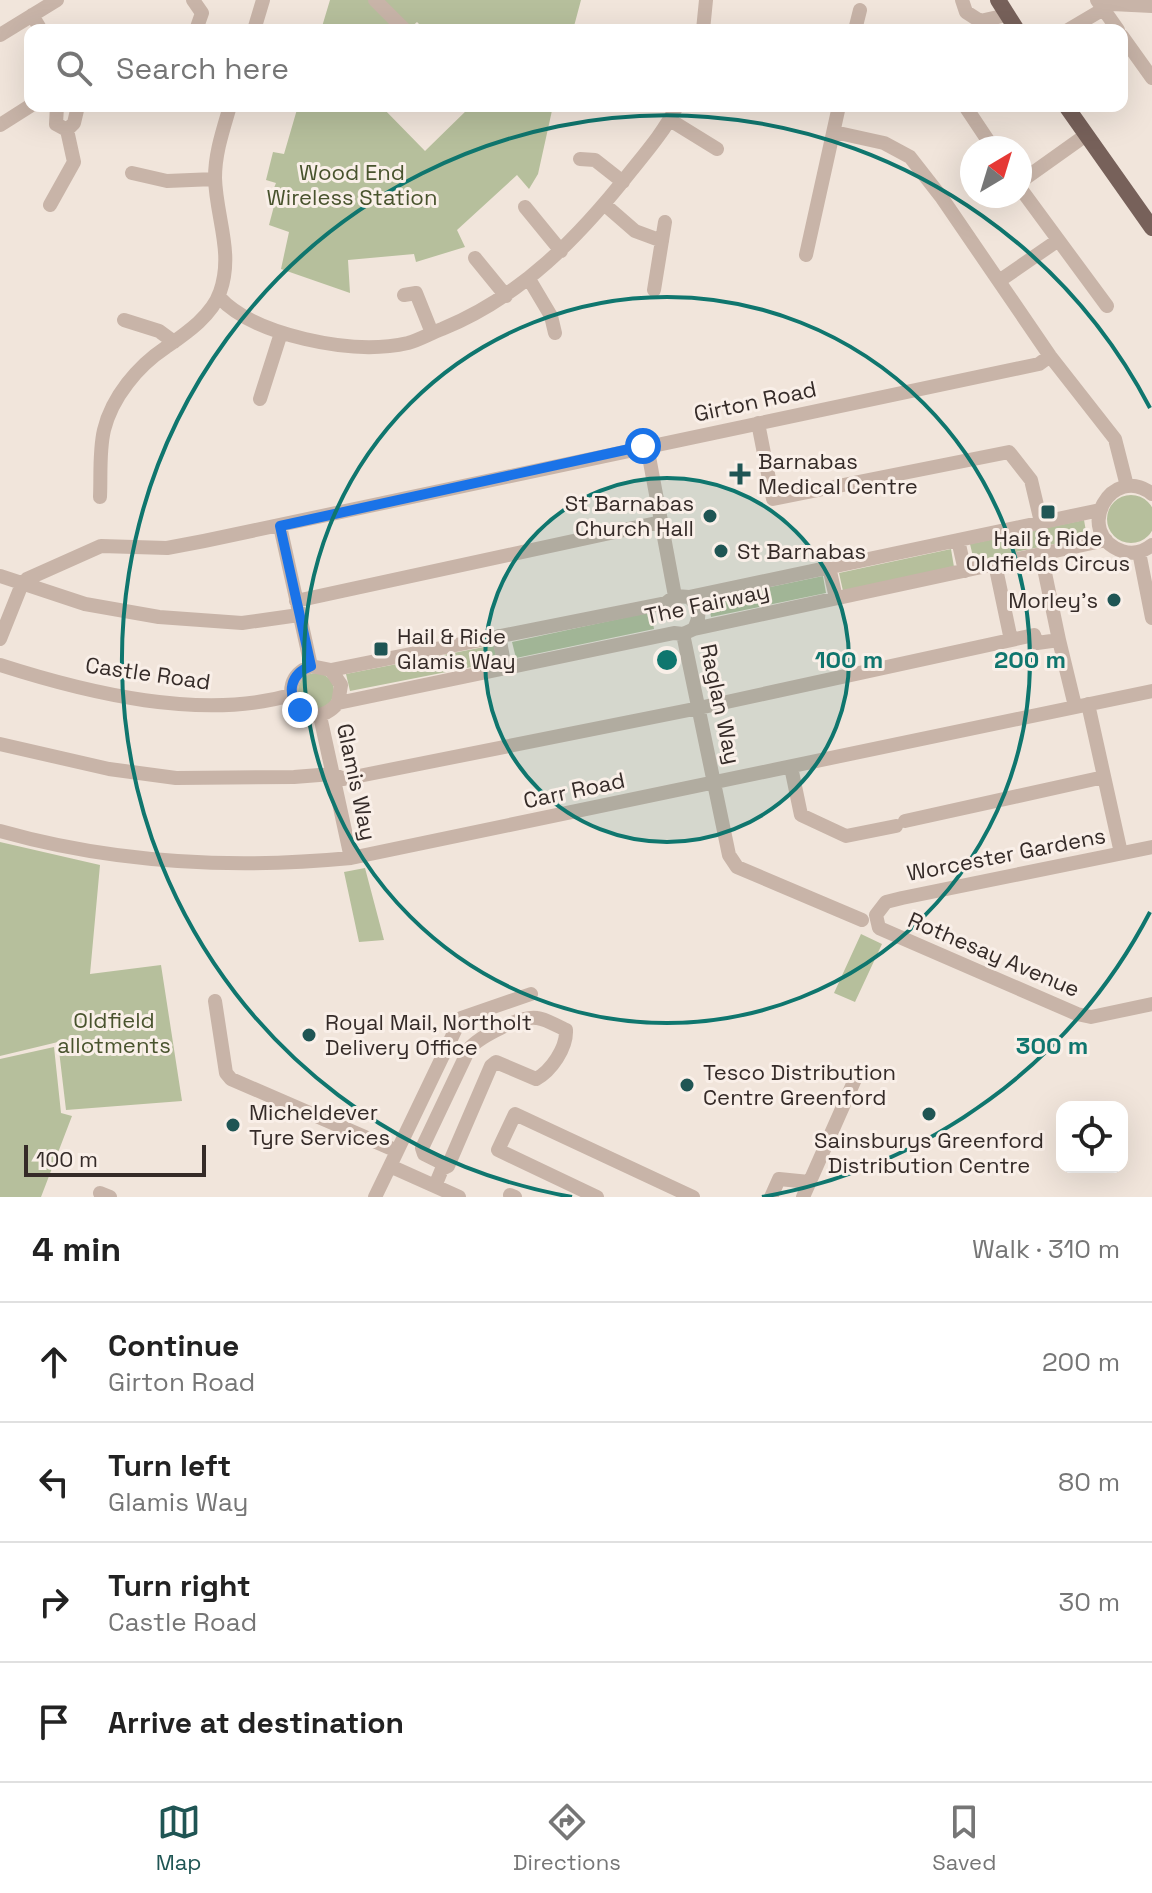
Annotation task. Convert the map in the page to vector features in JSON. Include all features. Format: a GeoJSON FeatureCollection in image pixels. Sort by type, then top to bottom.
{"type":"FeatureCollection","features":[{"type":"Feature","properties":{"kind":"main road"},"geometry":{"type":"LineString","coordinates":[[998,0],[1012,23]]}},
{"type":"Feature","properties":{"kind":"main road"},"geometry":{"type":"LineString","coordinates":[[1070,112],[1152,228]]}},
{"type":"Feature","properties":{"kind":"street"},"geometry":{"type":"LineString","coordinates":[[0,35],[57,0]]}},
{"type":"Feature","properties":{"kind":"street"},"geometry":{"type":"LineString","coordinates":[[193,0],[202,13],[198,24]]}},
{"type":"Feature","properties":{"kind":"street"},"geometry":{"type":"LineString","coordinates":[[256,24],[263,0]]}},
{"type":"Feature","properties":{"kind":"street"},"geometry":{"type":"LineString","coordinates":[[375,0],[399,24]]}},
{"type":"Feature","properties":{"kind":"street"},"geometry":{"type":"LineString","coordinates":[[704,24],[706,0]]}},
{"type":"Feature","properties":{"kind":"street"},"geometry":{"type":"LineString","coordinates":[[962,0],[966,12],[980,21],[1012,23]]}},
{"type":"Feature","properties":{"kind":"street"},"geometry":{"type":"LineString","coordinates":[[1100,4],[1114,24]]}},
{"type":"Feature","properties":{"kind":"street"},"geometry":{"type":"LineString","coordinates":[[1075,24],[1100,4],[1152,6]]}},
{"type":"Feature","properties":{"kind":"street"},"geometry":{"type":"LineString","coordinates":[[856,24],[860,10]]}},
{"type":"Feature","properties":{"kind":"street"},"geometry":{"type":"LineString","coordinates":[[32,15],[37,24]]}},
{"type":"Feature","properties":{"kind":"street"},"geometry":{"type":"LineString","coordinates":[[1128,44],[1152,78]]}},
{"type":"Feature","properties":{"kind":"street"},"geometry":{"type":"LineString","coordinates":[[0,125],[24,110]]}},
{"type":"Feature","properties":{"kind":"street"},"geometry":{"type":"LineString","coordinates":[[50,205],[74,162],[67,130],[56,124],[57,112]]}},
{"type":"Feature","properties":{"kind":"street"},"geometry":{"type":"LineString","coordinates":[[67,130],[74,123],[77,112]]}},
{"type":"Feature","properties":{"kind":"street"},"geometry":{"type":"LineString","coordinates":[[100,497],[104,428],[119,394],[148,360],[194,326],[219,297],[227,253],[215,179],[218,147],[228,112]]}},
{"type":"Feature","properties":{"kind":"street"},"geometry":{"type":"LineString","coordinates":[[806,255],[838,112]]}},
{"type":"Feature","properties":{"kind":"street"},"geometry":{"type":"LineString","coordinates":[[969,112],[985,136]]}},
{"type":"Feature","properties":{"kind":"street"},"geometry":{"type":"LineString","coordinates":[[219,297],[229,308],[281,333],[335,346],[365,348],[409,343],[455,324],[506,296],[529,279],[561,251],[604,204],[673,113],[717,149]]}},
{"type":"Feature","properties":{"kind":"street"},"geometry":{"type":"LineString","coordinates":[[834,132],[884,143],[910,157],[1050,356],[1115,439],[1127,486]]}},
{"type":"Feature","properties":{"kind":"street"},"geometry":{"type":"LineString","coordinates":[[1032,176],[1086,135]]}},
{"type":"Feature","properties":{"kind":"street"},"geometry":{"type":"LineString","coordinates":[[580,159],[595,160],[623,182]]}},
{"type":"Feature","properties":{"kind":"street"},"geometry":{"type":"LineString","coordinates":[[132,173],[167,181],[215,179]]}},
{"type":"Feature","properties":{"kind":"street"},"geometry":{"type":"LineString","coordinates":[[1032,203],[1107,306]]}},
{"type":"Feature","properties":{"kind":"street"},"geometry":{"type":"LineString","coordinates":[[604,204],[635,231],[662,241]]}},
{"type":"Feature","properties":{"kind":"street"},"geometry":{"type":"LineString","coordinates":[[525,207],[561,251]]}},
{"type":"Feature","properties":{"kind":"street"},"geometry":{"type":"LineString","coordinates":[[654,290],[665,222]]}},
{"type":"Feature","properties":{"kind":"street"},"geometry":{"type":"LineString","coordinates":[[999,281],[1057,241]]}},
{"type":"Feature","properties":{"kind":"street"},"geometry":{"type":"LineString","coordinates":[[475,258],[506,296]]}},
{"type":"Feature","properties":{"kind":"street"},"geometry":{"type":"LineString","coordinates":[[529,279],[551,316],[555,333]]}},
{"type":"Feature","properties":{"kind":"street"},"geometry":{"type":"LineString","coordinates":[[404,295],[416,293],[432,333]]}},
{"type":"Feature","properties":{"kind":"street"},"geometry":{"type":"LineString","coordinates":[[124,320],[159,331],[174,342]]}},
{"type":"Feature","properties":{"kind":"street"},"geometry":{"type":"LineString","coordinates":[[260,399],[281,333]]}},
{"type":"Feature","properties":{"kind":"street","name":"Girton Road"},"geometry":{"type":"LineString","coordinates":[[22,584],[101,546],[167,548],[280,526],[1039,364],[1050,356]]}},
{"type":"Feature","properties":{"kind":"street"},"geometry":{"type":"LineString","coordinates":[[758,423],[773,499],[1009,452],[1031,480],[1041,522]]}},
{"type":"Feature","properties":{"kind":"street"},"geometry":{"type":"LineString","coordinates":[[647,446],[677,599]]}},
{"type":"Feature","properties":{"kind":"street"},"geometry":{"type":"LineString","coordinates":[[1152,494],[1135,486],[1127,486],[1108,495],[1098,522],[1106,540],[1119,550],[1146,549],[1152,618]]}},
{"type":"Feature","properties":{"kind":"street","name":"The Fairway"},"geometry":{"type":"LineString","coordinates":[[311,666],[331,670],[1100,510]]}},
{"type":"Feature","properties":{"kind":"street"},"geometry":{"type":"LineString","coordinates":[[0,576],[85,604],[159,617],[242,623],[661,522]]}},
{"type":"Feature","properties":{"kind":"street"},"geometry":{"type":"LineString","coordinates":[[280,526],[311,666],[296,675],[291,695],[300,710],[320,716]]}},
{"type":"Feature","properties":{"kind":"street"},"geometry":{"type":"LineString","coordinates":[[958,540],[965,571]]}},
{"type":"Feature","properties":{"kind":"street","name":"The Fairway"},"geometry":{"type":"LineString","coordinates":[[320,716],[338,703],[1106,540]]}},
{"type":"Feature","properties":{"kind":"street"},"geometry":{"type":"LineString","coordinates":[[1041,554],[1059,640],[1104,777],[1121,853]]}},
{"type":"Feature","properties":{"kind":"street"},"geometry":{"type":"LineString","coordinates":[[995,564],[1011,640]]}},
{"type":"Feature","properties":{"kind":"street"},"geometry":{"type":"LineString","coordinates":[[829,567],[836,598]]}},
{"type":"Feature","properties":{"kind":"street"},"geometry":{"type":"LineString","coordinates":[[0,639],[22,584]]}},
{"type":"Feature","properties":{"kind":"street"},"geometry":{"type":"LineString","coordinates":[[677,599],[696,604],[699,613],[684,632],[669,630],[662,620],[661,613],[677,599]]}},
{"type":"Feature","properties":{"kind":"street","name":"Raglan Way"},"geometry":{"type":"LineString","coordinates":[[684,632],[715,784]]}},
{"type":"Feature","properties":{"kind":"street"},"geometry":{"type":"LineString","coordinates":[[0,744],[109,769],[176,778],[332,774],[344,779],[699,708],[1034,635],[1037,643],[1059,640]]}},
{"type":"Feature","properties":{"kind":"street"},"geometry":{"type":"LineString","coordinates":[[499,636],[505,668]]}},
{"type":"Feature","properties":{"kind":"street","name":"Castle Road"},"geometry":{"type":"LineString","coordinates":[[0,665],[98,691],[168,701],[233,705],[265,703],[291,695]]}},
{"type":"Feature","properties":{"kind":"street"},"geometry":{"type":"LineString","coordinates":[[331,670],[341,685],[338,703]]}},
{"type":"Feature","properties":{"kind":"street","name":"Carr Road"},"geometry":{"type":"LineString","coordinates":[[0,831],[106,853],[159,860],[267,862],[351,858],[1152,691]]}},
{"type":"Feature","properties":{"kind":"street","name":"Glamis Way"},"geometry":{"type":"LineString","coordinates":[[320,716],[351,858]]}},
{"type":"Feature","properties":{"kind":"street"},"geometry":{"type":"LineString","coordinates":[[791,767],[801,815],[846,836],[1104,777]]}},
{"type":"Feature","properties":{"kind":"street","name":"Rothesay Avenue"},"geometry":{"type":"LineString","coordinates":[[715,784],[729,855],[737,867],[869,918],[879,928],[1077,1014],[1091,1017],[1152,1004]]}},
{"type":"Feature","properties":{"kind":"street","name":"Worcester Gardens"},"geometry":{"type":"LineString","coordinates":[[869,918],[886,902],[1152,847]]}},
{"type":"Feature","properties":{"kind":"street"},"geometry":{"type":"LineString","coordinates":[[375,1197],[461,1018],[531,994]]}},
{"type":"Feature","properties":{"kind":"street"},"geometry":{"type":"LineString","coordinates":[[215,1001],[226,1073],[231,1079],[397,1151]]}},
{"type":"Feature","properties":{"kind":"street"},"geometry":{"type":"LineString","coordinates":[[448,1166],[424,1154],[422,1148],[469,1049],[477,1039],[527,1018],[538,1018],[566,1030],[567,1039],[557,1057],[544,1075],[536,1079],[469,1049]]}},
{"type":"Feature","properties":{"kind":"street"},"geometry":{"type":"LineString","coordinates":[[435,1186],[442,1169],[448,1166],[491,1066],[496,1062]]}},
{"type":"Feature","properties":{"kind":"street"},"geometry":{"type":"LineString","coordinates":[[803,1197],[856,1077]]}},
{"type":"Feature","properties":{"kind":"street"},"geometry":{"type":"LineString","coordinates":[[597,1197],[498,1150],[515,1114],[693,1197]]}},
{"type":"Feature","properties":{"kind":"street"},"geometry":{"type":"LineString","coordinates":[[390,1166],[459,1197]]}},
{"type":"Feature","properties":{"kind":"street"},"geometry":{"type":"LineString","coordinates":[[771,1197],[779,1179],[809,1182]]}},
{"type":"Feature","properties":{"kind":"green space"},"geometry":{"type":"Polygon","coordinates":[[[330,0],[581,0],[575,24],[323,24],[330,0]]]}},
{"type":"Feature","properties":{"kind":"green space","name":"Wood End Wireless Station"},"geometry":{"type":"Polygon","coordinates":[[[296,112],[387,112],[425,151],[465,112],[552,112],[538,174],[529,189],[517,175],[457,230],[465,247],[416,262],[414,254],[348,260],[350,293],[281,269],[289,232],[269,225],[274,206],[268,203],[276,183],[266,180],[273,152],[284,154],[296,112]]]}},
{"type":"Feature","properties":{"kind":"green space"},"geometry":{"type":"Polygon","coordinates":[[[1131,495],[1148,502],[1153,510],[1153,528],[1148,536],[1131,543],[1114,536],[1107,519],[1114,502],[1131,495]]]}},
{"type":"Feature","properties":{"kind":"green space"},"geometry":{"type":"Polygon","coordinates":[[[1084,520],[1087,537],[974,561],[970,544],[1084,520]]]}},
{"type":"Feature","properties":{"kind":"green space"},"geometry":{"type":"Polygon","coordinates":[[[951,549],[954,567],[843,591],[839,573],[951,549]]]}},
{"type":"Feature","properties":{"kind":"green space"},"geometry":{"type":"Polygon","coordinates":[[[823,576],[826,593],[711,617],[708,600],[823,576]]]}},
{"type":"Feature","properties":{"kind":"green space"},"geometry":{"type":"Polygon","coordinates":[[[651,612],[654,629],[516,658],[512,642],[651,612]]]}},
{"type":"Feature","properties":{"kind":"green space"},"geometry":{"type":"Polygon","coordinates":[[[494,645],[497,662],[350,691],[346,674],[494,645]]]}},
{"type":"Feature","properties":{"kind":"green space"},"geometry":{"type":"Polygon","coordinates":[[[316,673],[328,679],[334,691],[328,703],[316,709],[304,703],[298,691],[304,679],[316,673]]]}},
{"type":"Feature","properties":{"kind":"green space","name":"Oldfield allotments"},"geometry":{"type":"Polygon","coordinates":[[[0,842],[100,865],[90,974],[161,965],[182,1101],[66,1110],[58,1042],[0,1056],[0,842]]]}},
{"type":"Feature","properties":{"kind":"green space"},"geometry":{"type":"Polygon","coordinates":[[[365,868],[384,940],[359,942],[344,872],[365,868]]]}},
{"type":"Feature","properties":{"kind":"green space"},"geometry":{"type":"Polygon","coordinates":[[[861,934],[882,944],[855,1002],[834,993],[861,934]]]}},
{"type":"Feature","properties":{"kind":"green space"},"geometry":{"type":"Polygon","coordinates":[[[54,1047],[61,1113],[72,1116],[41,1197],[0,1197],[0,1059],[54,1047]]]}},
{"type":"Feature","properties":{"kind":"place","name":"Barnabas Medical Centre"},"geometry":{"type":"Point","coordinates":[740,474]}},
{"type":"Feature","properties":{"kind":"place","name":"Hail & Ride Oldfields Circus"},"geometry":{"type":"Point","coordinates":[1048,512]}},
{"type":"Feature","properties":{"kind":"place","name":"St Barnabas Church Hall"},"geometry":{"type":"Point","coordinates":[710,516]}},
{"type":"Feature","properties":{"kind":"place","name":"St Barnabas"},"geometry":{"type":"Point","coordinates":[721,551]}},
{"type":"Feature","properties":{"kind":"place","name":"Morley's"},"geometry":{"type":"Point","coordinates":[1114,600]}},
{"type":"Feature","properties":{"kind":"place","name":"Hail & Ride Glamis Way"},"geometry":{"type":"Point","coordinates":[381,649]}},
{"type":"Feature","properties":{"kind":"place","name":"Royal Mail, Northolt Delivery Office"},"geometry":{"type":"Point","coordinates":[309,1035]}},
{"type":"Feature","properties":{"kind":"place","name":"Tesco Distribution Centre Greenford"},"geometry":{"type":"Point","coordinates":[687,1085]}},
{"type":"Feature","properties":{"kind":"place","name":"Sainsburys Greenford Distribution Centre"},"geometry":{"type":"Point","coordinates":[929,1114]}},
{"type":"Feature","properties":{"kind":"place","name":"Micheldever Tyre Services"},"geometry":{"type":"Point","coordinates":[233,1125]}},
{"type":"Feature","properties":{"kind":"route"},"geometry":{"type":"LineString","coordinates":[[300,710],[291,695],[292,683],[296,675],[311,666],[280,526],[643,446]]}}]}
